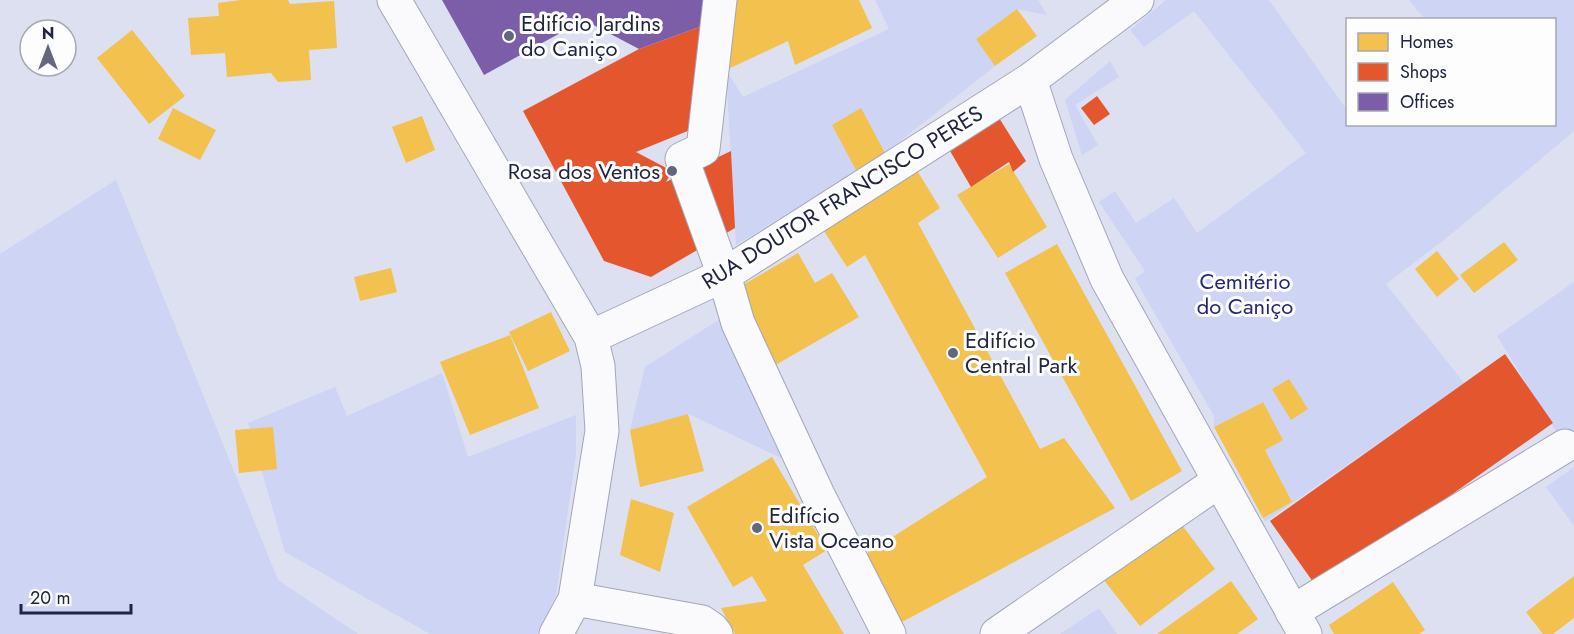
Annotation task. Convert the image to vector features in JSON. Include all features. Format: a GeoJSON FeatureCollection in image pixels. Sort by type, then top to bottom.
{"type":"FeatureCollection","features":[{"type":"Feature","properties":{"kind":"street"},"geometry":{"type":"LineString","coordinates":[[394,0],[591,337],[598,366],[602,430],[575,599],[556,634]]}},
{"type":"Feature","properties":{"kind":"street"},"geometry":{"type":"LineString","coordinates":[[720,0],[703,149],[682,159],[743,333],[814,487],[889,634]]}},
{"type":"Feature","properties":{"kind":"street","name":"RUA DOUTOR FRANCISCO PERES"},"geometry":{"type":"LineString","coordinates":[[591,337],[724,275],[1030,80],[1137,0]]}},
{"type":"Feature","properties":{"kind":"street"},"geometry":{"type":"LineString","coordinates":[[1030,80],[1056,159],[1107,279],[1299,623],[1565,446]]}},
{"type":"Feature","properties":{"kind":"street"},"geometry":{"type":"LineString","coordinates":[[997,634],[1219,480]]}},
{"type":"Feature","properties":{"kind":"street"},"geometry":{"type":"LineString","coordinates":[[575,599],[702,622],[712,628],[716,634]]}},
{"type":"Feature","properties":{"kind":"green space"},"geometry":{"type":"Polygon","coordinates":[[[875,0],[1038,0],[1047,15],[1017,9],[976,39],[995,66],[885,153],[736,245],[726,70],[743,97],[889,29],[875,0]]]}},
{"type":"Feature","properties":{"kind":"green space","name":"Cemitério do Caniço"},"geometry":{"type":"Polygon","coordinates":[[[1166,0],[1269,0],[1346,109],[1346,126],[1556,126],[1556,18],[1424,18],[1409,0],[1574,0],[1574,131],[1449,236],[1386,284],[1464,383],[1265,522],[1263,518],[1292,502],[1265,450],[1283,440],[1262,402],[1214,427],[1214,416],[1135,279],[1145,271],[1099,202],[1115,191],[1136,223],[1174,198],[1197,233],[1306,153],[1194,11],[1144,47],[1130,30],[1166,0]]]}},
{"type":"Feature","properties":{"kind":"green space"},"geometry":{"type":"Polygon","coordinates":[[[1110,61],[1119,77],[1075,105],[1098,145],[1082,155],[1065,100],[1110,61]]]}},
{"type":"Feature","properties":{"kind":"green space"},"geometry":{"type":"Polygon","coordinates":[[[116,180],[278,580],[358,634],[0,634],[0,254],[116,180]]]}},
{"type":"Feature","properties":{"kind":"green space"},"geometry":{"type":"Polygon","coordinates":[[[1574,282],[1574,441],[1565,446],[1497,336],[1574,282]]]}},
{"type":"Feature","properties":{"kind":"green space"},"geometry":{"type":"Polygon","coordinates":[[[734,310],[806,470],[689,414],[630,430],[645,367],[734,310]]]}},
{"type":"Feature","properties":{"kind":"green space"},"geometry":{"type":"Polygon","coordinates":[[[442,373],[468,457],[576,415],[576,455],[556,595],[537,634],[430,634],[285,552],[248,423],[335,387],[347,416],[442,373]]]}},
{"type":"Feature","properties":{"kind":"green space"},"geometry":{"type":"Polygon","coordinates":[[[1574,467],[1574,526],[1546,487],[1574,467]]]}},
{"type":"Feature","properties":{"kind":"green space"},"geometry":{"type":"Polygon","coordinates":[[[1099,608],[1117,634],[1060,634],[1099,608]]]}},
{"type":"Feature","properties":{"kind":"building: Homes"},"geometry":{"type":"Polygon","coordinates":[[[241,0],[288,0],[290,4],[334,1],[337,48],[309,50],[311,80],[278,82],[271,73],[227,77],[225,53],[191,55],[188,18],[219,16],[218,3],[241,0]]]}},
{"type":"Feature","properties":{"kind":"building: Homes"},"geometry":{"type":"Polygon","coordinates":[[[731,0],[859,0],[872,28],[795,65],[788,41],[726,70],[731,0]]]}},
{"type":"Feature","properties":{"kind":"building: Homes"},"geometry":{"type":"Polygon","coordinates":[[[1017,9],[1037,36],[995,66],[976,39],[1017,9]]]}},
{"type":"Feature","properties":{"kind":"building: Homes"},"geometry":{"type":"Polygon","coordinates":[[[132,30],[185,96],[149,124],[97,58],[132,30]]]}},
{"type":"Feature","properties":{"kind":"building: Homes"},"geometry":{"type":"Polygon","coordinates":[[[173,108],[216,130],[200,160],[158,139],[173,108]]]}},
{"type":"Feature","properties":{"kind":"building: Homes"},"geometry":{"type":"Polygon","coordinates":[[[861,108],[885,153],[856,170],[832,125],[861,108]]]}},
{"type":"Feature","properties":{"kind":"building: Homes"},"geometry":{"type":"Polygon","coordinates":[[[422,116],[435,150],[406,163],[392,127],[422,116]]]}},
{"type":"Feature","properties":{"kind":"building: Homes","name":"Edifício Central Park"},"geometry":{"type":"Polygon","coordinates":[[[910,159],[940,208],[918,223],[1040,449],[1064,438],[1115,508],[902,622],[861,557],[987,477],[865,255],[847,267],[817,220],[910,159]]]}},
{"type":"Feature","properties":{"kind":"building: Homes"},"geometry":{"type":"Polygon","coordinates":[[[1009,164],[1047,227],[998,258],[957,195],[1009,164]]]}},
{"type":"Feature","properties":{"kind":"building: Homes"},"geometry":{"type":"Polygon","coordinates":[[[1504,242],[1518,260],[1474,293],[1460,275],[1504,242]]]}},
{"type":"Feature","properties":{"kind":"building: Homes"},"geometry":{"type":"Polygon","coordinates":[[[1057,244],[1182,471],[1131,501],[1005,273],[1057,244]]]}},
{"type":"Feature","properties":{"kind":"building: Homes"},"geometry":{"type":"Polygon","coordinates":[[[1437,251],[1459,279],[1437,297],[1415,269],[1437,251]]]}},
{"type":"Feature","properties":{"kind":"building: Homes"},"geometry":{"type":"Polygon","coordinates":[[[798,253],[815,283],[832,273],[859,317],[772,367],[729,293],[798,253]]]}},
{"type":"Feature","properties":{"kind":"building: Homes"},"geometry":{"type":"Polygon","coordinates":[[[391,268],[397,292],[360,301],[354,277],[391,268]]]}},
{"type":"Feature","properties":{"kind":"building: Homes"},"geometry":{"type":"Polygon","coordinates":[[[551,312],[570,351],[528,371],[509,332],[551,312]]]}},
{"type":"Feature","properties":{"kind":"building: Homes"},"geometry":{"type":"Polygon","coordinates":[[[510,335],[539,408],[470,435],[440,362],[510,335]]]}},
{"type":"Feature","properties":{"kind":"building: Homes"},"geometry":{"type":"Polygon","coordinates":[[[1289,379],[1308,409],[1291,420],[1272,389],[1289,379]]]}},
{"type":"Feature","properties":{"kind":"building: Homes"},"geometry":{"type":"Polygon","coordinates":[[[1263,402],[1283,440],[1265,450],[1292,502],[1263,518],[1214,427],[1263,402]]]}},
{"type":"Feature","properties":{"kind":"building: Homes"},"geometry":{"type":"Polygon","coordinates":[[[688,414],[704,471],[640,487],[630,430],[688,414]]]}},
{"type":"Feature","properties":{"kind":"building: Homes"},"geometry":{"type":"Polygon","coordinates":[[[273,427],[277,469],[239,473],[235,430],[273,427]]]}},
{"type":"Feature","properties":{"kind":"building: Homes","name":"Edifício Vista Oceano"},"geometry":{"type":"Polygon","coordinates":[[[772,457],[827,550],[803,565],[844,634],[735,634],[721,608],[767,601],[752,576],[733,587],[687,507],[772,457]]]}},
{"type":"Feature","properties":{"kind":"building: Homes"},"geometry":{"type":"Polygon","coordinates":[[[631,499],[674,513],[660,572],[620,555],[631,499]]]}},
{"type":"Feature","properties":{"kind":"building: Homes"},"geometry":{"type":"Polygon","coordinates":[[[1179,521],[1215,569],[1140,626],[1103,579],[1179,521]]]}},
{"type":"Feature","properties":{"kind":"building: Homes"},"geometry":{"type":"Polygon","coordinates":[[[1574,576],[1574,618],[1553,634],[1543,634],[1526,612],[1574,576]]]}},
{"type":"Feature","properties":{"kind":"building: Homes"},"geometry":{"type":"Polygon","coordinates":[[[1231,581],[1258,619],[1237,634],[1157,634],[1231,581]]]}},
{"type":"Feature","properties":{"kind":"building: Homes"},"geometry":{"type":"Polygon","coordinates":[[[1393,582],[1425,630],[1419,634],[1334,634],[1329,625],[1393,582]]]}},
{"type":"Feature","properties":{"kind":"building: Shops"},"geometry":{"type":"Polygon","coordinates":[[[713,22],[695,128],[636,152],[672,171],[666,182],[731,151],[735,228],[651,277],[604,261],[523,111],[639,49],[713,22]]]}},
{"type":"Feature","properties":{"kind":"building: Shops"},"geometry":{"type":"Polygon","coordinates":[[[1097,96],[1110,114],[1094,125],[1081,108],[1097,96]]]}},
{"type":"Feature","properties":{"kind":"building: Shops"},"geometry":{"type":"Polygon","coordinates":[[[996,113],[1026,161],[1013,172],[1009,162],[971,187],[946,144],[996,113]]]}},
{"type":"Feature","properties":{"kind":"building: Shops"},"geometry":{"type":"Polygon","coordinates":[[[1505,354],[1553,423],[1318,589],[1270,521],[1505,354]]]}},
{"type":"Feature","properties":{"kind":"building: Offices","name":"Edifício Jardins do Caniço"},"geometry":{"type":"Polygon","coordinates":[[[442,0],[715,0],[713,22],[639,49],[584,20],[484,75],[442,0]]]}},
{"type":"Feature","properties":{"kind":"place","name":"Edifício Jardins do Caniço"},"geometry":{"type":"Point","coordinates":[509,36]}},
{"type":"Feature","properties":{"kind":"place","name":"Rosa dos Ventos"},"geometry":{"type":"Point","coordinates":[672,171]}},
{"type":"Feature","properties":{"kind":"place","name":"Edifício Central Park"},"geometry":{"type":"Point","coordinates":[953,353]}},
{"type":"Feature","properties":{"kind":"place","name":"Edifício Vista Oceano"},"geometry":{"type":"Point","coordinates":[757,528]}}]}
